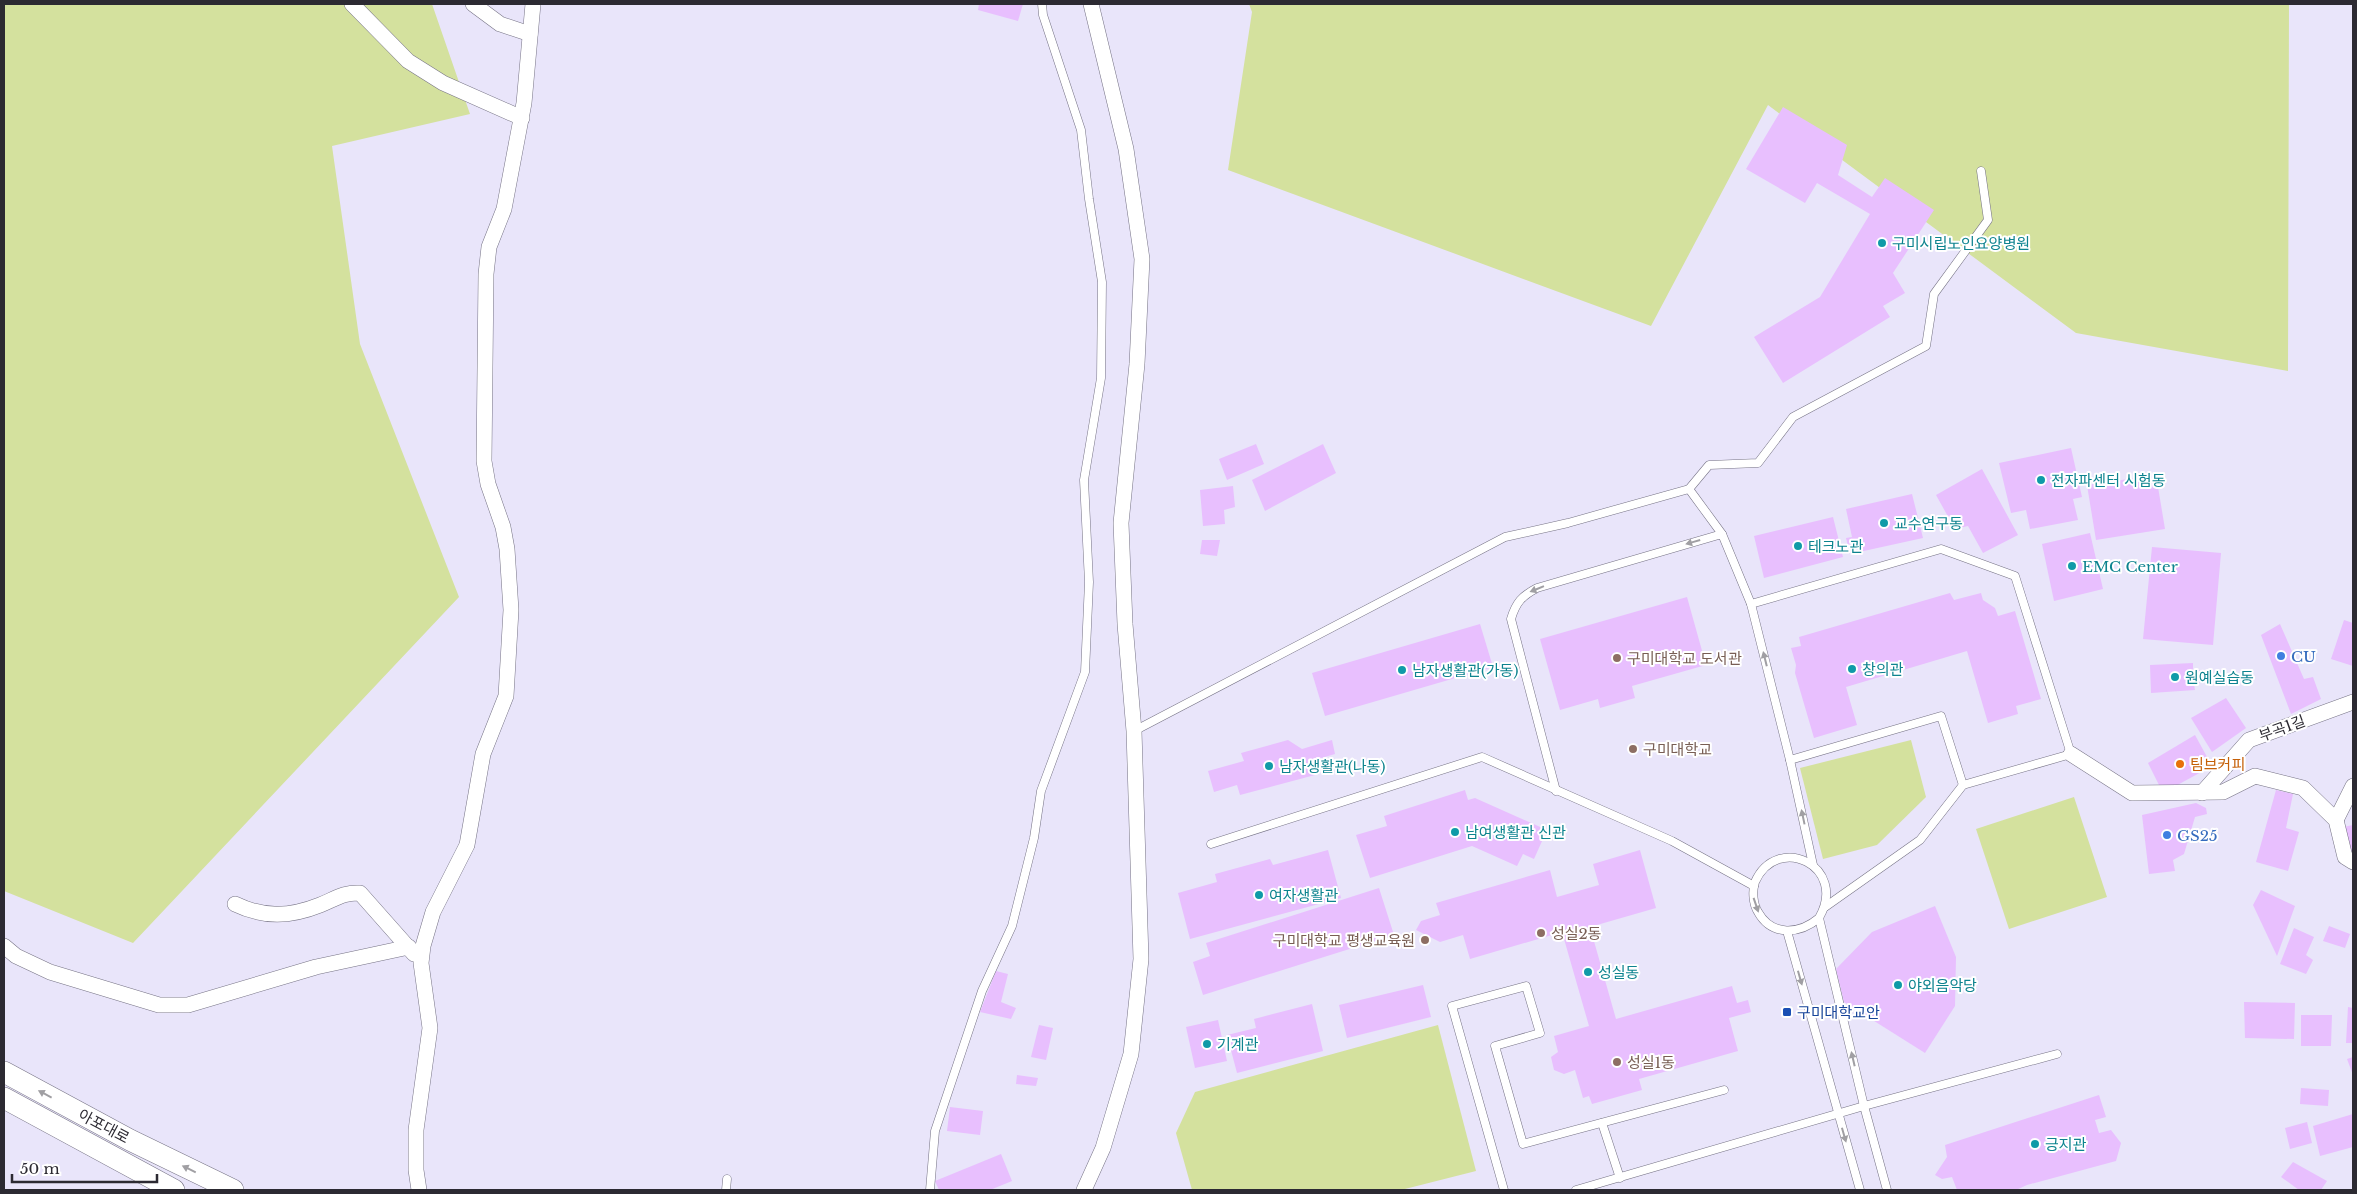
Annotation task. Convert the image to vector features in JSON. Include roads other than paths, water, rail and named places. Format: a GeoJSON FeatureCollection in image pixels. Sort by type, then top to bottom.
{"type":"FeatureCollection","features":[{"type":"Feature","properties":{"kind":"main road","name":"아포대로"},"geometry":{"type":"LineString","coordinates":[[4,1072],[130,1140],[233,1190]]}},
{"type":"Feature","properties":{"kind":"main road","name":"아포대로"},"geometry":{"type":"LineString","coordinates":[[4,1098],[174,1190]]}},
{"type":"Feature","properties":{"kind":"street"},"geometry":{"type":"LineString","coordinates":[[352,4],[408,61],[443,83],[522,118]]}},
{"type":"Feature","properties":{"kind":"street"},"geometry":{"type":"LineString","coordinates":[[473,4],[500,24],[530,34]]}},
{"type":"Feature","properties":{"kind":"street"},"geometry":{"type":"LineString","coordinates":[[419,1190],[416,1170],[416,1130],[430,1028],[421,963],[426,930],[433,912],[467,845],[483,754],[506,696],[511,610],[506,549],[503,527],[488,484],[484,461],[486,274],[489,247],[504,208],[522,118],[533,4]]}},
{"type":"Feature","properties":{"kind":"street"},"geometry":{"type":"LineString","coordinates":[[1084,1190],[1103,1148],[1132,1054],[1141,959],[1134,731],[1125,624],[1122,523],[1137,364],[1142,259],[1126,149],[1090,4]]}},
{"type":"Feature","properties":{"kind":"street","name":"부곡1길"},"geometry":{"type":"LineString","coordinates":[[2202,793],[2249,740],[2353,702]]}},
{"type":"Feature","properties":{"kind":"street"},"geometry":{"type":"LineString","coordinates":[[2071,754],[2132,793],[2223,792],[2255,776],[2303,788],[2336,820],[2345,857],[2353,862]]}},
{"type":"Feature","properties":{"kind":"street"},"geometry":{"type":"LineString","coordinates":[[2336,820],[2353,786]]}},
{"type":"Feature","properties":{"kind":"street"},"geometry":{"type":"LineString","coordinates":[[235,904],[254,913],[293,914],[347,892],[360,893],[410,947],[421,963]]}},
{"type":"Feature","properties":{"kind":"street"},"geometry":{"type":"LineString","coordinates":[[4,946],[16,956],[50,972],[159,1005],[178,1005],[209,1000],[316,968],[410,947]]}},
{"type":"Feature","properties":{"kind":"lane"},"geometry":{"type":"LineString","coordinates":[[930,1190],[935,1131],[982,991],[1012,926],[1034,838],[1042,791],[1086,672],[1089,582],[1084,480],[1101,378],[1102,282],[1089,199],[1081,130],[1043,15],[1042,4]]}},
{"type":"Feature","properties":{"kind":"lane"},"geometry":{"type":"LineString","coordinates":[[1134,731],[1506,538],[1568,523],[1688,489],[1709,465],[1758,463],[1793,417],[1926,346],[1934,294],[1988,220],[1980,171]]}},
{"type":"Feature","properties":{"kind":"lane"},"geometry":{"type":"LineString","coordinates":[[1688,489],[1722,534],[1751,604],[1790,760],[1813,864]]}},
{"type":"Feature","properties":{"kind":"lane"},"geometry":{"type":"LineString","coordinates":[[1556,791],[1511,619],[1515,606],[1521,596],[1537,588],[1722,534]]}},
{"type":"Feature","properties":{"kind":"lane"},"geometry":{"type":"LineString","coordinates":[[1751,604],[1941,549],[2014,576],[2071,754],[1963,785],[1920,840],[1825,908]]}},
{"type":"Feature","properties":{"kind":"lane"},"geometry":{"type":"LineString","coordinates":[[1790,760],[1940,716],[1963,785]]}},
{"type":"Feature","properties":{"kind":"lane"},"geometry":{"type":"LineString","coordinates":[[1211,844],[1482,756],[1556,791],[1672,841],[1754,886]]}},
{"type":"Feature","properties":{"kind":"lane"},"geometry":{"type":"LineString","coordinates":[[1790,857],[1802,859],[1813,864],[1821,873],[1826,884],[1828,896],[1825,908],[1819,918],[1799,930],[1787,931],[1775,928],[1764,921],[1757,911],[1753,898],[1754,886],[1759,874],[1767,865],[1779,859],[1790,857]]}},
{"type":"Feature","properties":{"kind":"lane"},"geometry":{"type":"LineString","coordinates":[[1819,918],[1864,1106],[1887,1190]]}},
{"type":"Feature","properties":{"kind":"lane"},"geometry":{"type":"LineString","coordinates":[[1787,931],[1860,1190]]}},
{"type":"Feature","properties":{"kind":"lane"},"geometry":{"type":"LineString","coordinates":[[1504,1190],[1452,1006],[1526,986],[1540,1033],[1495,1046],[1524,1144],[1724,1090]]}},
{"type":"Feature","properties":{"kind":"lane"},"geometry":{"type":"LineString","coordinates":[[1576,1190],[1864,1106],[2056,1054]]}},
{"type":"Feature","properties":{"kind":"lane"},"geometry":{"type":"LineString","coordinates":[[1602,1123],[1620,1178]]}},
{"type":"Feature","properties":{"kind":"lane"},"geometry":{"type":"LineString","coordinates":[[726,1190],[727,1180]]}},
{"type":"Feature","properties":{"kind":"place","name":"구미시립노인요양병원"},"geometry":{"type":"Point","coordinates":[1882,243]}},
{"type":"Feature","properties":{"kind":"place","name":"전자파센터 시험동"},"geometry":{"type":"Point","coordinates":[2041,480]}},
{"type":"Feature","properties":{"kind":"place","name":"교수연구동"},"geometry":{"type":"Point","coordinates":[1884,523]}},
{"type":"Feature","properties":{"kind":"place","name":"테크노관"},"geometry":{"type":"Point","coordinates":[1798,546]}},
{"type":"Feature","properties":{"kind":"place","name":"EMC Center"},"geometry":{"type":"Point","coordinates":[2072,566]}},
{"type":"Feature","properties":{"kind":"place","name":"CU"},"geometry":{"type":"Point","coordinates":[2281,656]}},
{"type":"Feature","properties":{"kind":"place","name":"구미대학교 도서관"},"geometry":{"type":"Point","coordinates":[1617,658]}},
{"type":"Feature","properties":{"kind":"place","name":"창의관"},"geometry":{"type":"Point","coordinates":[1852,669]}},
{"type":"Feature","properties":{"kind":"place","name":"남자생활관(가동)"},"geometry":{"type":"Point","coordinates":[1402,670]}},
{"type":"Feature","properties":{"kind":"place","name":"원예실습동"},"geometry":{"type":"Point","coordinates":[2175,677]}},
{"type":"Feature","properties":{"kind":"place","name":"구미대학교"},"geometry":{"type":"Point","coordinates":[1633,749]}},
{"type":"Feature","properties":{"kind":"place","name":"팀브커피"},"geometry":{"type":"Point","coordinates":[2180,764]}},
{"type":"Feature","properties":{"kind":"place","name":"남자생활관(나동)"},"geometry":{"type":"Point","coordinates":[1269,766]}},
{"type":"Feature","properties":{"kind":"place","name":"남여생활관 신관"},"geometry":{"type":"Point","coordinates":[1455,832]}},
{"type":"Feature","properties":{"kind":"place","name":"GS25"},"geometry":{"type":"Point","coordinates":[2167,835]}},
{"type":"Feature","properties":{"kind":"place","name":"여자생활관"},"geometry":{"type":"Point","coordinates":[1259,895]}},
{"type":"Feature","properties":{"kind":"place","name":"성실2동"},"geometry":{"type":"Point","coordinates":[1541,933]}},
{"type":"Feature","properties":{"kind":"place","name":"구미대학교 평생교육원"},"geometry":{"type":"Point","coordinates":[1425,940]}},
{"type":"Feature","properties":{"kind":"place","name":"성실동"},"geometry":{"type":"Point","coordinates":[1588,972]}},
{"type":"Feature","properties":{"kind":"place","name":"야외음악당"},"geometry":{"type":"Point","coordinates":[1898,985]}},
{"type":"Feature","properties":{"kind":"place","name":"구미대학교안"},"geometry":{"type":"Point","coordinates":[1787,1012]}},
{"type":"Feature","properties":{"kind":"place","name":"기계관"},"geometry":{"type":"Point","coordinates":[1207,1044]}},
{"type":"Feature","properties":{"kind":"place","name":"성실1동"},"geometry":{"type":"Point","coordinates":[1617,1062]}},
{"type":"Feature","properties":{"kind":"place","name":"긍지관"},"geometry":{"type":"Point","coordinates":[2035,1144]}}]}
